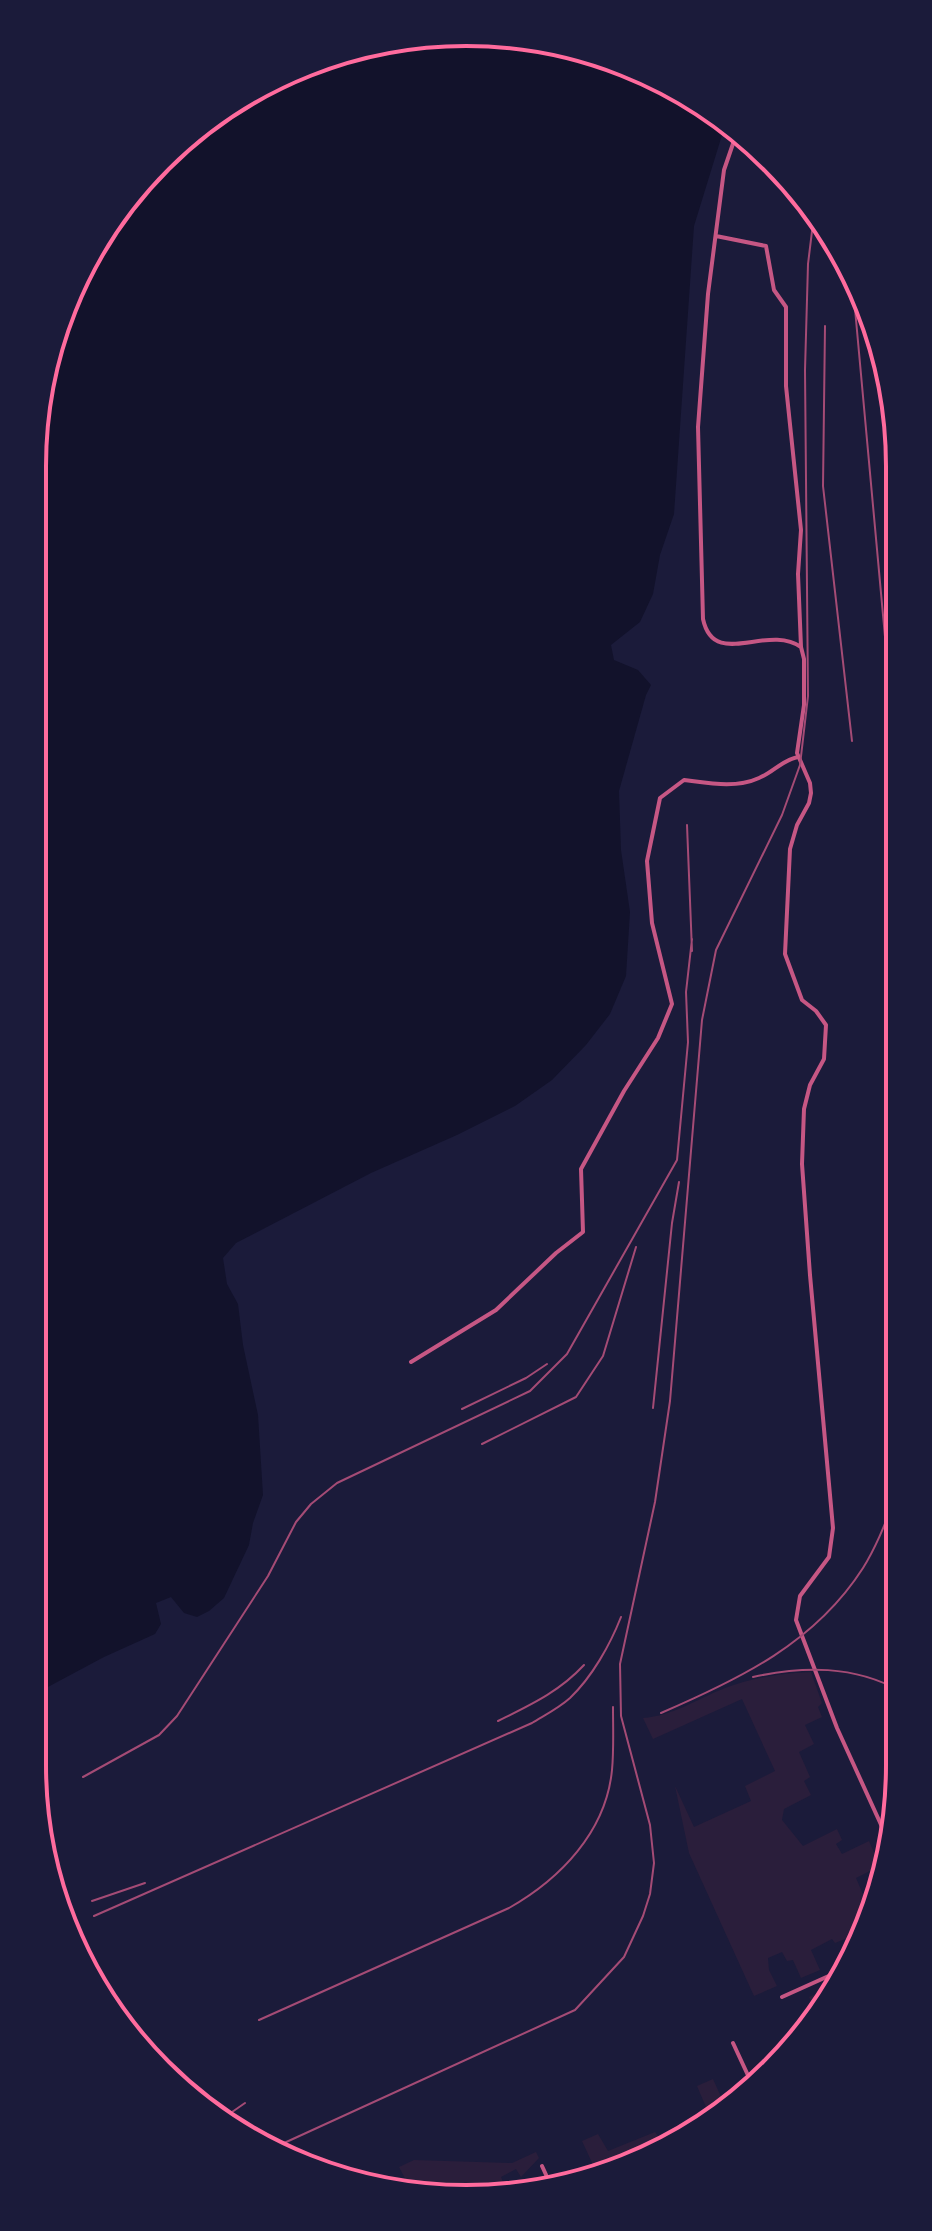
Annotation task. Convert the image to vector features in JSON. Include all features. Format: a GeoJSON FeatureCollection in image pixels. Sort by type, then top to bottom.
{"type":"FeatureCollection","features":[{"type":"Feature","properties":{"kind":"street"},"geometry":{"type":"LineString","coordinates":[[733,142],[724,170],[708,294],[698,427],[703,619],[705,631],[712,640],[721,644],[777,639],[791,640],[801,647]]}},
{"type":"Feature","properties":{"kind":"street"},"geometry":{"type":"LineString","coordinates":[[716,236],[766,246],[774,290],[786,307],[786,386],[801,530],[798,574],[804,705],[798,757],[810,783],[811,793],[790,849],[785,954],[802,1000],[816,1011],[826,1025],[824,1059],[810,1085],[804,1109],[802,1164],[833,1528],[829,1557],[800,1596],[796,1620],[837,1728],[881,1825]]}},
{"type":"Feature","properties":{"kind":"street"},"geometry":{"type":"LineString","coordinates":[[411,1362],[496,1310],[583,1232],[581,1169],[624,1091],[658,1038],[672,1004],[652,923],[647,861],[660,798],[684,780],[729,785],[759,778],[786,759],[798,757]]}},
{"type":"Feature","properties":{"kind":"street"},"geometry":{"type":"LineString","coordinates":[[782,1997],[830,1976]]}},
{"type":"Feature","properties":{"kind":"street"},"geometry":{"type":"LineString","coordinates":[[733,2043],[748,2076]]}},
{"type":"Feature","properties":{"kind":"street"},"geometry":{"type":"LineString","coordinates":[[542,2166],[547,2177]]}},
{"type":"Feature","properties":{"kind":"shaded area"},"geometry":{"type":"Polygon","coordinates":[[[493,47],[575,60],[652,89],[722,133],[694,226],[674,514],[660,555],[653,594],[640,622],[611,645],[614,660],[638,670],[651,685],[619,791],[621,850],[630,912],[626,976],[610,1014],[586,1045],[552,1080],[515,1106],[371,1173],[236,1243],[223,1258],[227,1284],[238,1304],[258,1415],[263,1495],[249,1545],[224,1598],[209,1611],[197,1617],[184,1613],[171,1597],[156,1603],[161,1624],[155,1634],[46,1688],[46,466],[50,411],[60,357],[89,280],[133,210],[189,150],[256,102],[331,68],[411,50],[493,47]]]}},
{"type":"Feature","properties":{"kind":"shaded area"},"geometry":{"type":"Polygon","coordinates":[[[811,1672],[822,1703],[818,1707],[822,1717],[805,1725],[814,1744],[799,1752],[810,1777],[804,1781],[811,1795],[784,1809],[782,1820],[803,1846],[837,1829],[842,1840],[836,1844],[842,1854],[869,1841],[876,1857],[873,1870],[856,1878],[865,1898],[848,1939],[835,1943],[832,1939],[811,1950],[820,1970],[801,1978],[793,1960],[787,1961],[782,1952],[768,1958],[769,1970],[777,1986],[754,1996],[689,1853],[675,1786],[694,1827],[751,1801],[745,1786],[775,1771],[742,1699],[653,1739],[643,1718],[675,1711],[746,1681],[811,1672]]]}},
{"type":"Feature","properties":{"kind":"shaded area"},"geometry":{"type":"Polygon","coordinates":[[[713,2079],[722,2098],[707,2109],[697,2086],[713,2079]]]}},
{"type":"Feature","properties":{"kind":"shaded area"},"geometry":{"type":"Polygon","coordinates":[[[655,2132],[659,2138],[662,2136],[652,2142],[627,2153],[593,2165],[582,2141],[598,2134],[608,2151],[655,2132]]]}},
{"type":"Feature","properties":{"kind":"shaded area"},"geometry":{"type":"Polygon","coordinates":[[[536,2152],[539,2158],[521,2177],[516,2169],[501,2177],[503,2183],[493,2184],[406,2180],[399,2167],[414,2160],[512,2163],[536,2152]]]}},
{"type":"Feature","properties":{"kind":"railway"},"geometry":{"type":"LineString","coordinates":[[283,2143],[575,2010],[624,1957],[650,1894],[654,1863],[650,1825],[621,1716],[620,1664],[655,1502],[670,1401],[702,1020],[716,950],[782,815],[800,765],[808,696],[805,370],[808,264],[812,229]]}},
{"type":"Feature","properties":{"kind":"railway"},"geometry":{"type":"LineString","coordinates":[[855,307],[886,648]]}},
{"type":"Feature","properties":{"kind":"railway"},"geometry":{"type":"LineString","coordinates":[[825,326],[823,486],[852,741]]}},
{"type":"Feature","properties":{"kind":"railway"},"geometry":{"type":"LineString","coordinates":[[687,825],[692,951]]}},
{"type":"Feature","properties":{"kind":"railway"},"geometry":{"type":"LineString","coordinates":[[83,1777],[159,1735],[177,1716],[268,1576],[296,1522],[311,1504],[337,1483],[530,1391],[567,1354],[677,1160],[688,1042],[686,992],[692,939]]}},
{"type":"Feature","properties":{"kind":"railway"},"geometry":{"type":"LineString","coordinates":[[653,1408],[679,1182]]}},
{"type":"Feature","properties":{"kind":"railway"},"geometry":{"type":"LineString","coordinates":[[482,1444],[576,1397],[603,1356],[636,1247]]}},
{"type":"Feature","properties":{"kind":"railway"},"geometry":{"type":"LineString","coordinates":[[462,1409],[526,1378],[547,1364]]}},
{"type":"Feature","properties":{"kind":"railway"},"geometry":{"type":"LineString","coordinates":[[661,1713],[747,1672],[799,1638],[844,1594],[863,1568],[886,1521]]}},
{"type":"Feature","properties":{"kind":"railway"},"geometry":{"type":"LineString","coordinates":[[94,1916],[532,1723],[578,1690],[600,1660],[621,1617]]}},
{"type":"Feature","properties":{"kind":"railway"},"geometry":{"type":"LineString","coordinates":[[498,1721],[554,1690],[584,1665]]}},
{"type":"Feature","properties":{"kind":"railway"},"geometry":{"type":"LineString","coordinates":[[753,1677],[791,1671],[828,1670],[865,1676],[886,1684]]}},
{"type":"Feature","properties":{"kind":"railway"},"geometry":{"type":"LineString","coordinates":[[259,2020],[509,1908],[546,1883],[577,1851],[601,1814],[612,1770],[613,1707]]}},
{"type":"Feature","properties":{"kind":"railway"},"geometry":{"type":"LineString","coordinates":[[92,1901],[145,1883]]}},
{"type":"Feature","properties":{"kind":"railway"},"geometry":{"type":"LineString","coordinates":[[231,2113],[245,2103]]}}]}
